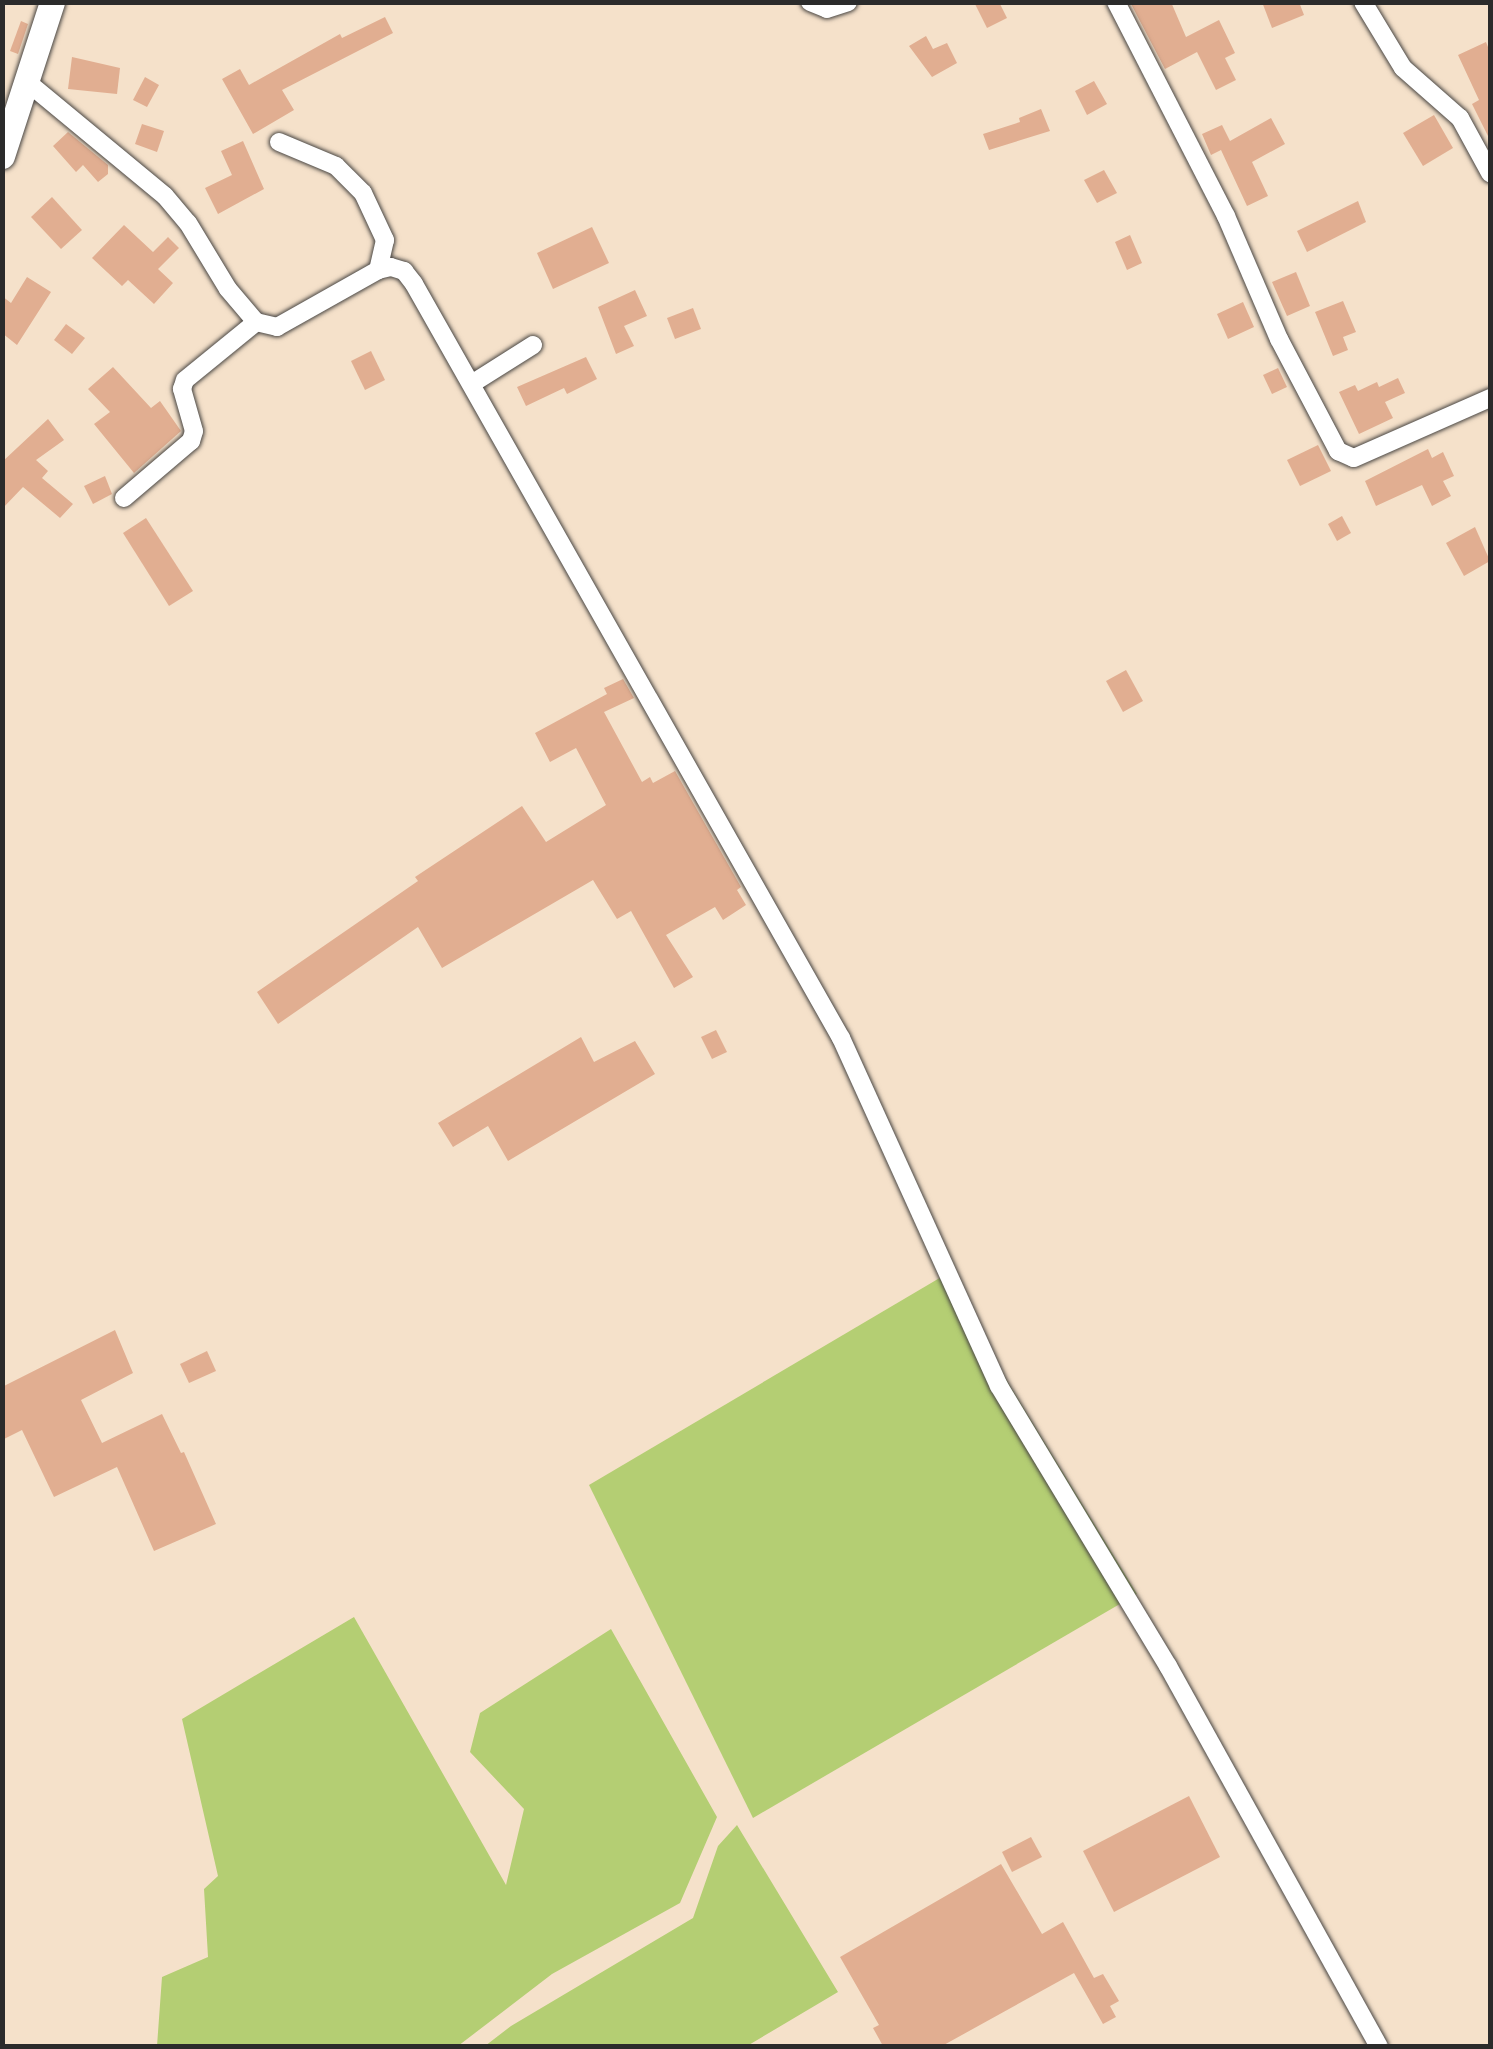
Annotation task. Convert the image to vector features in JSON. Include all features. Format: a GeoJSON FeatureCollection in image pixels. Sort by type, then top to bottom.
{"type":"FeatureCollection","features":[{"type":"Feature","properties":{"kind":"main road"},"geometry":{"type":"LineString","coordinates":[[2,156],[52,2]]}},
{"type":"Feature","properties":{"kind":"street"},"geometry":{"type":"LineString","coordinates":[[810,2],[828,8],[848,2]]}},
{"type":"Feature","properties":{"kind":"street"},"geometry":{"type":"LineString","coordinates":[[1116,2],[1226,216],[1278,339],[1338,451],[1354,458],[1490,398]]}},
{"type":"Feature","properties":{"kind":"street"},"geometry":{"type":"LineString","coordinates":[[1364,2],[1403,68],[1460,118],[1490,173]]}},
{"type":"Feature","properties":{"kind":"street"},"geometry":{"type":"LineString","coordinates":[[26,81],[165,196],[188,222],[228,290],[256,322],[277,327],[378,270],[391,267],[404,271],[473,383],[671,744],[841,1038],[999,1386],[1158,1650],[1379,2046]]}},
{"type":"Feature","properties":{"kind":"street"},"geometry":{"type":"LineString","coordinates":[[279,142],[336,166],[363,193],[385,240],[378,270]]}},
{"type":"Feature","properties":{"kind":"street"},"geometry":{"type":"LineString","coordinates":[[124,498],[192,440],[194,431],[182,388],[186,380],[256,322]]}},
{"type":"Feature","properties":{"kind":"street"},"geometry":{"type":"LineString","coordinates":[[473,383],[533,345]]}},
{"type":"Feature","properties":{"kind":"green space"},"geometry":{"type":"Polygon","coordinates":[[[943,1276],[1137,1594],[753,1818],[589,1485],[943,1276]]]}},
{"type":"Feature","properties":{"kind":"green space"},"geometry":{"type":"Polygon","coordinates":[[[354,1617],[506,1885],[524,1809],[470,1752],[480,1713],[611,1629],[717,1817],[680,1903],[552,1974],[458,2046],[157,2046],[162,1977],[208,1957],[204,1889],[218,1876],[182,1719],[354,1617]]]}},
{"type":"Feature","properties":{"kind":"green space"},"geometry":{"type":"Polygon","coordinates":[[[737,1825],[838,1992],[747,2046],[485,2046],[511,2026],[693,1918],[718,1846],[737,1825]]]}},
{"type":"Feature","properties":{"kind":"building"},"geometry":{"type":"Polygon","coordinates":[[[974,2],[999,2],[1007,18],[987,28],[974,2]]]}},
{"type":"Feature","properties":{"kind":"building"},"geometry":{"type":"Polygon","coordinates":[[[1130,2],[1171,2],[1186,37],[1219,20],[1235,53],[1225,58],[1236,80],[1216,90],[1197,52],[1165,69],[1130,2]]]}},
{"type":"Feature","properties":{"kind":"building"},"geometry":{"type":"Polygon","coordinates":[[[1262,2],[1299,2],[1304,15],[1272,28],[1262,2]]]}},
{"type":"Feature","properties":{"kind":"building"},"geometry":{"type":"Polygon","coordinates":[[[385,17],[393,33],[282,90],[294,110],[253,134],[222,79],[240,69],[249,85],[340,34],[342,38],[385,17]]]}},
{"type":"Feature","properties":{"kind":"building"},"geometry":{"type":"Polygon","coordinates":[[[21,21],[28,24],[18,54],[10,51],[21,21]]]}},
{"type":"Feature","properties":{"kind":"building"},"geometry":{"type":"Polygon","coordinates":[[[926,36],[933,49],[947,43],[957,63],[932,77],[909,46],[926,36]]]}},
{"type":"Feature","properties":{"kind":"building"},"geometry":{"type":"Polygon","coordinates":[[[1486,42],[1490,52],[1490,140],[1472,104],[1479,100],[1458,55],[1486,42]]]}},
{"type":"Feature","properties":{"kind":"building"},"geometry":{"type":"Polygon","coordinates":[[[72,57],[120,68],[117,94],[68,89],[72,57]]]}},
{"type":"Feature","properties":{"kind":"building"},"geometry":{"type":"Polygon","coordinates":[[[145,77],[159,85],[147,107],[133,100],[145,77]]]}},
{"type":"Feature","properties":{"kind":"building"},"geometry":{"type":"Polygon","coordinates":[[[1094,81],[1107,104],[1087,115],[1075,91],[1094,81]]]}},
{"type":"Feature","properties":{"kind":"building"},"geometry":{"type":"Polygon","coordinates":[[[1041,109],[1050,131],[989,150],[983,134],[1020,122],[1019,118],[1041,109]]]}},
{"type":"Feature","properties":{"kind":"building"},"geometry":{"type":"Polygon","coordinates":[[[1434,115],[1453,148],[1423,166],[1403,133],[1434,115]]]}},
{"type":"Feature","properties":{"kind":"building"},"geometry":{"type":"Polygon","coordinates":[[[1271,118],[1285,144],[1252,162],[1268,196],[1247,206],[1221,150],[1211,155],[1202,134],[1222,125],[1230,141],[1271,118]]]}},
{"type":"Feature","properties":{"kind":"building"},"geometry":{"type":"Polygon","coordinates":[[[142,124],[164,131],[157,152],[135,144],[142,124]]]}},
{"type":"Feature","properties":{"kind":"building"},"geometry":{"type":"Polygon","coordinates":[[[68,132],[108,165],[108,174],[98,182],[83,165],[76,172],[53,146],[68,132]]]}},
{"type":"Feature","properties":{"kind":"building"},"geometry":{"type":"Polygon","coordinates":[[[243,141],[264,189],[218,214],[205,188],[232,175],[221,151],[243,141]]]}},
{"type":"Feature","properties":{"kind":"building"},"geometry":{"type":"Polygon","coordinates":[[[1104,170],[1117,193],[1097,203],[1084,180],[1104,170]]]}},
{"type":"Feature","properties":{"kind":"building"},"geometry":{"type":"Polygon","coordinates":[[[52,197],[82,230],[61,249],[31,217],[52,197]]]}},
{"type":"Feature","properties":{"kind":"building"},"geometry":{"type":"Polygon","coordinates":[[[1358,201],[1366,222],[1307,252],[1297,231],[1358,201]]]}},
{"type":"Feature","properties":{"kind":"building"},"geometry":{"type":"Polygon","coordinates":[[[124,225],[153,252],[168,237],[179,248],[158,269],[173,283],[154,304],[128,280],[122,286],[92,258],[124,225]]]}},
{"type":"Feature","properties":{"kind":"building"},"geometry":{"type":"Polygon","coordinates":[[[592,227],[609,263],[553,289],[537,253],[592,227]]]}},
{"type":"Feature","properties":{"kind":"building"},"geometry":{"type":"Polygon","coordinates":[[[1130,235],[1142,263],[1127,270],[1115,242],[1130,235]]]}},
{"type":"Feature","properties":{"kind":"building"},"geometry":{"type":"Polygon","coordinates":[[[1296,272],[1310,306],[1287,316],[1272,282],[1296,272]]]}},
{"type":"Feature","properties":{"kind":"building"},"geometry":{"type":"Polygon","coordinates":[[[27,277],[51,292],[17,345],[2,333],[2,296],[11,303],[27,277]]]}},
{"type":"Feature","properties":{"kind":"building"},"geometry":{"type":"Polygon","coordinates":[[[635,290],[647,316],[624,326],[634,346],[616,354],[598,307],[635,290]]]}},
{"type":"Feature","properties":{"kind":"building"},"geometry":{"type":"Polygon","coordinates":[[[1343,301],[1356,332],[1343,337],[1348,350],[1333,356],[1315,312],[1343,301]]]}},
{"type":"Feature","properties":{"kind":"building"},"geometry":{"type":"Polygon","coordinates":[[[1243,302],[1254,327],[1228,339],[1217,314],[1243,302]]]}},
{"type":"Feature","properties":{"kind":"building"},"geometry":{"type":"Polygon","coordinates":[[[693,308],[701,329],[675,339],[667,318],[693,308]]]}},
{"type":"Feature","properties":{"kind":"building"},"geometry":{"type":"Polygon","coordinates":[[[66,324],[85,338],[72,354],[54,340],[66,324]]]}},
{"type":"Feature","properties":{"kind":"building"},"geometry":{"type":"Polygon","coordinates":[[[371,351],[385,380],[365,390],[351,361],[371,351]]]}},
{"type":"Feature","properties":{"kind":"building"},"geometry":{"type":"Polygon","coordinates":[[[586,357],[597,379],[567,394],[564,388],[526,406],[517,387],[586,357]]]}},
{"type":"Feature","properties":{"kind":"building"},"geometry":{"type":"Polygon","coordinates":[[[113,367],[151,408],[160,401],[181,431],[134,473],[94,424],[110,412],[88,389],[113,367]]]}},
{"type":"Feature","properties":{"kind":"building"},"geometry":{"type":"Polygon","coordinates":[[[1278,368],[1287,387],[1272,394],[1263,375],[1278,368]]]}},
{"type":"Feature","properties":{"kind":"building"},"geometry":{"type":"Polygon","coordinates":[[[1398,378],[1405,393],[1385,402],[1393,418],[1359,434],[1339,392],[1355,385],[1358,391],[1377,382],[1379,387],[1398,378]]]}},
{"type":"Feature","properties":{"kind":"building"},"geometry":{"type":"Polygon","coordinates":[[[48,419],[64,440],[36,460],[48,471],[42,478],[73,504],[60,518],[23,487],[2,509],[2,462],[48,419]]]}},
{"type":"Feature","properties":{"kind":"building"},"geometry":{"type":"Polygon","coordinates":[[[1318,445],[1331,471],[1300,486],[1287,460],[1318,445]]]}},
{"type":"Feature","properties":{"kind":"building"},"geometry":{"type":"Polygon","coordinates":[[[1428,449],[1432,458],[1443,452],[1454,476],[1443,481],[1451,496],[1432,506],[1422,485],[1376,506],[1365,481],[1428,449]]]}},
{"type":"Feature","properties":{"kind":"building"},"geometry":{"type":"Polygon","coordinates":[[[105,476],[112,494],[93,504],[84,486],[105,476]]]}},
{"type":"Feature","properties":{"kind":"building"},"geometry":{"type":"Polygon","coordinates":[[[1342,516],[1351,533],[1337,541],[1328,524],[1342,516]]]}},
{"type":"Feature","properties":{"kind":"building"},"geometry":{"type":"Polygon","coordinates":[[[146,518],[193,591],[169,606],[123,533],[146,518]]]}},
{"type":"Feature","properties":{"kind":"building"},"geometry":{"type":"Polygon","coordinates":[[[1475,527],[1490,561],[1464,576],[1446,543],[1475,527]]]}},
{"type":"Feature","properties":{"kind":"building"},"geometry":{"type":"Polygon","coordinates":[[[1126,670],[1143,701],[1123,712],[1106,681],[1126,670]]]}},
{"type":"Feature","properties":{"kind":"building"},"geometry":{"type":"Polygon","coordinates":[[[623,679],[634,698],[604,712],[642,782],[650,777],[653,783],[675,771],[741,887],[737,890],[746,905],[723,920],[715,907],[666,935],[693,977],[674,988],[631,911],[617,919],[593,880],[442,968],[418,927],[278,1024],[257,992],[418,881],[415,877],[522,806],[546,842],[606,805],[576,748],[550,762],[535,733],[607,694],[604,688],[623,679]]]}},
{"type":"Feature","properties":{"kind":"building"},"geometry":{"type":"Polygon","coordinates":[[[716,1030],[727,1052],[712,1059],[701,1037],[716,1030]]]}},
{"type":"Feature","properties":{"kind":"building"},"geometry":{"type":"Polygon","coordinates":[[[581,1037],[594,1062],[635,1041],[655,1074],[508,1161],[488,1126],[453,1147],[438,1123],[581,1037]]]}},
{"type":"Feature","properties":{"kind":"building"},"geometry":{"type":"Polygon","coordinates":[[[115,1330],[133,1373],[81,1400],[102,1443],[162,1414],[181,1453],[184,1452],[216,1524],[154,1551],[117,1467],[54,1497],[22,1430],[2,1440],[2,1387],[115,1330]]]}},
{"type":"Feature","properties":{"kind":"building"},"geometry":{"type":"Polygon","coordinates":[[[207,1351],[216,1371],[189,1383],[180,1364],[207,1351]]]}},
{"type":"Feature","properties":{"kind":"building"},"geometry":{"type":"Polygon","coordinates":[[[1189,1796],[1220,1857],[1114,1912],[1083,1851],[1189,1796]]]}},
{"type":"Feature","properties":{"kind":"building"},"geometry":{"type":"Polygon","coordinates":[[[1031,1837],[1042,1857],[1012,1872],[1002,1852],[1031,1837]]]}},
{"type":"Feature","properties":{"kind":"building"},"geometry":{"type":"Polygon","coordinates":[[[1001,1864],[1042,1934],[1063,1922],[1094,1978],[1103,1974],[1119,2001],[1110,2006],[1116,2017],[1103,2024],[1074,1973],[942,2046],[883,2046],[873,2028],[879,2025],[840,1957],[1001,1864]]]}}]}
